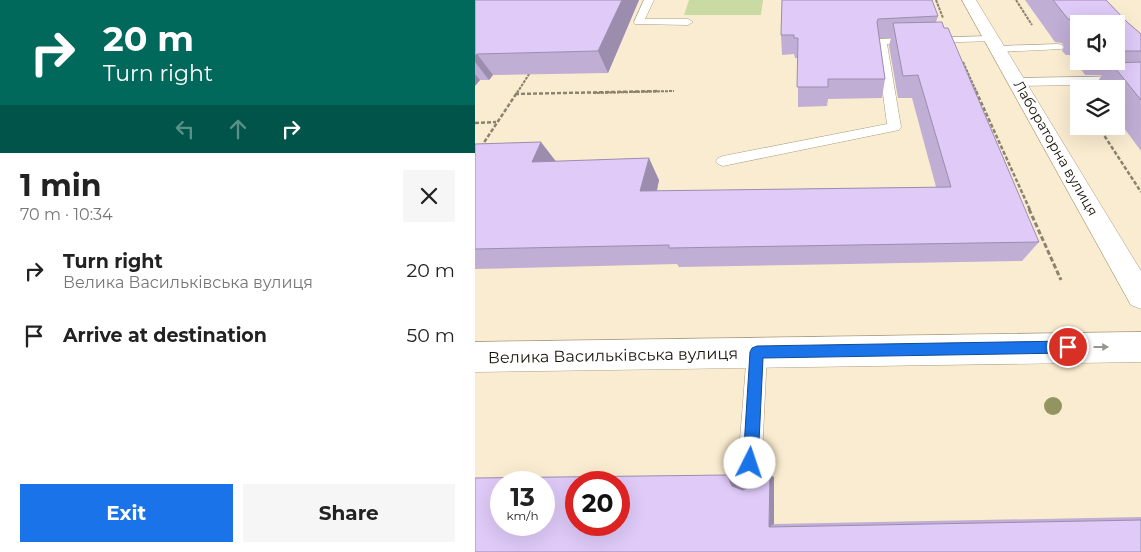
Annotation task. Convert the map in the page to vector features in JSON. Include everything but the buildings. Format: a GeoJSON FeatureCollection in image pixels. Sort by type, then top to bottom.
{"type":"FeatureCollection","features":[{"type":"Feature","properties":{"kind":"street","name":"Лабораторна вулиця"},"geometry":{"type":"LineString","coordinates":[[969,0],[1141,296]]}},
{"type":"Feature","properties":{"kind":"street","name":"Велика Васильківська вулиця"},"geometry":{"type":"LineString","coordinates":[[475,357],[1141,347]]}},
{"type":"Feature","properties":{"kind":"lane"},"geometry":{"type":"LineString","coordinates":[[649,0],[639,22],[688,22]]}},
{"type":"Feature","properties":{"kind":"lane"},"geometry":{"type":"LineString","coordinates":[[723,161],[894,127],[881,42],[953,40],[1058,47]]}},
{"type":"Feature","properties":{"kind":"lane"},"geometry":{"type":"LineString","coordinates":[[1017,82],[1141,80]]}},
{"type":"Feature","properties":{"kind":"lane"},"geometry":{"type":"LineString","coordinates":[[749,477],[757,352]]}},
{"type":"Feature","properties":{"kind":"path"},"geometry":{"type":"LineString","coordinates":[[936,0],[1061,280]]}},
{"type":"Feature","properties":{"kind":"path"},"geometry":{"type":"LineString","coordinates":[[481,147],[536,64]]}},
{"type":"Feature","properties":{"kind":"path"},"geometry":{"type":"LineString","coordinates":[[515,94],[674,91]]}},
{"type":"Feature","properties":{"kind":"path"},"geometry":{"type":"LineString","coordinates":[[475,123],[497,122]]}},
{"type":"Feature","properties":{"kind":"path"},"geometry":{"type":"LineString","coordinates":[[1104,135],[1141,192]]}},
{"type":"Feature","properties":{"kind":"green space"},"geometry":{"type":"Polygon","coordinates":[[[689,0],[763,0],[761,15],[684,15],[689,0]]]}},
{"type":"Feature","properties":{"kind":"route"},"geometry":{"type":"LineString","coordinates":[[750,463],[757,352],[1068,347]]}}]}
